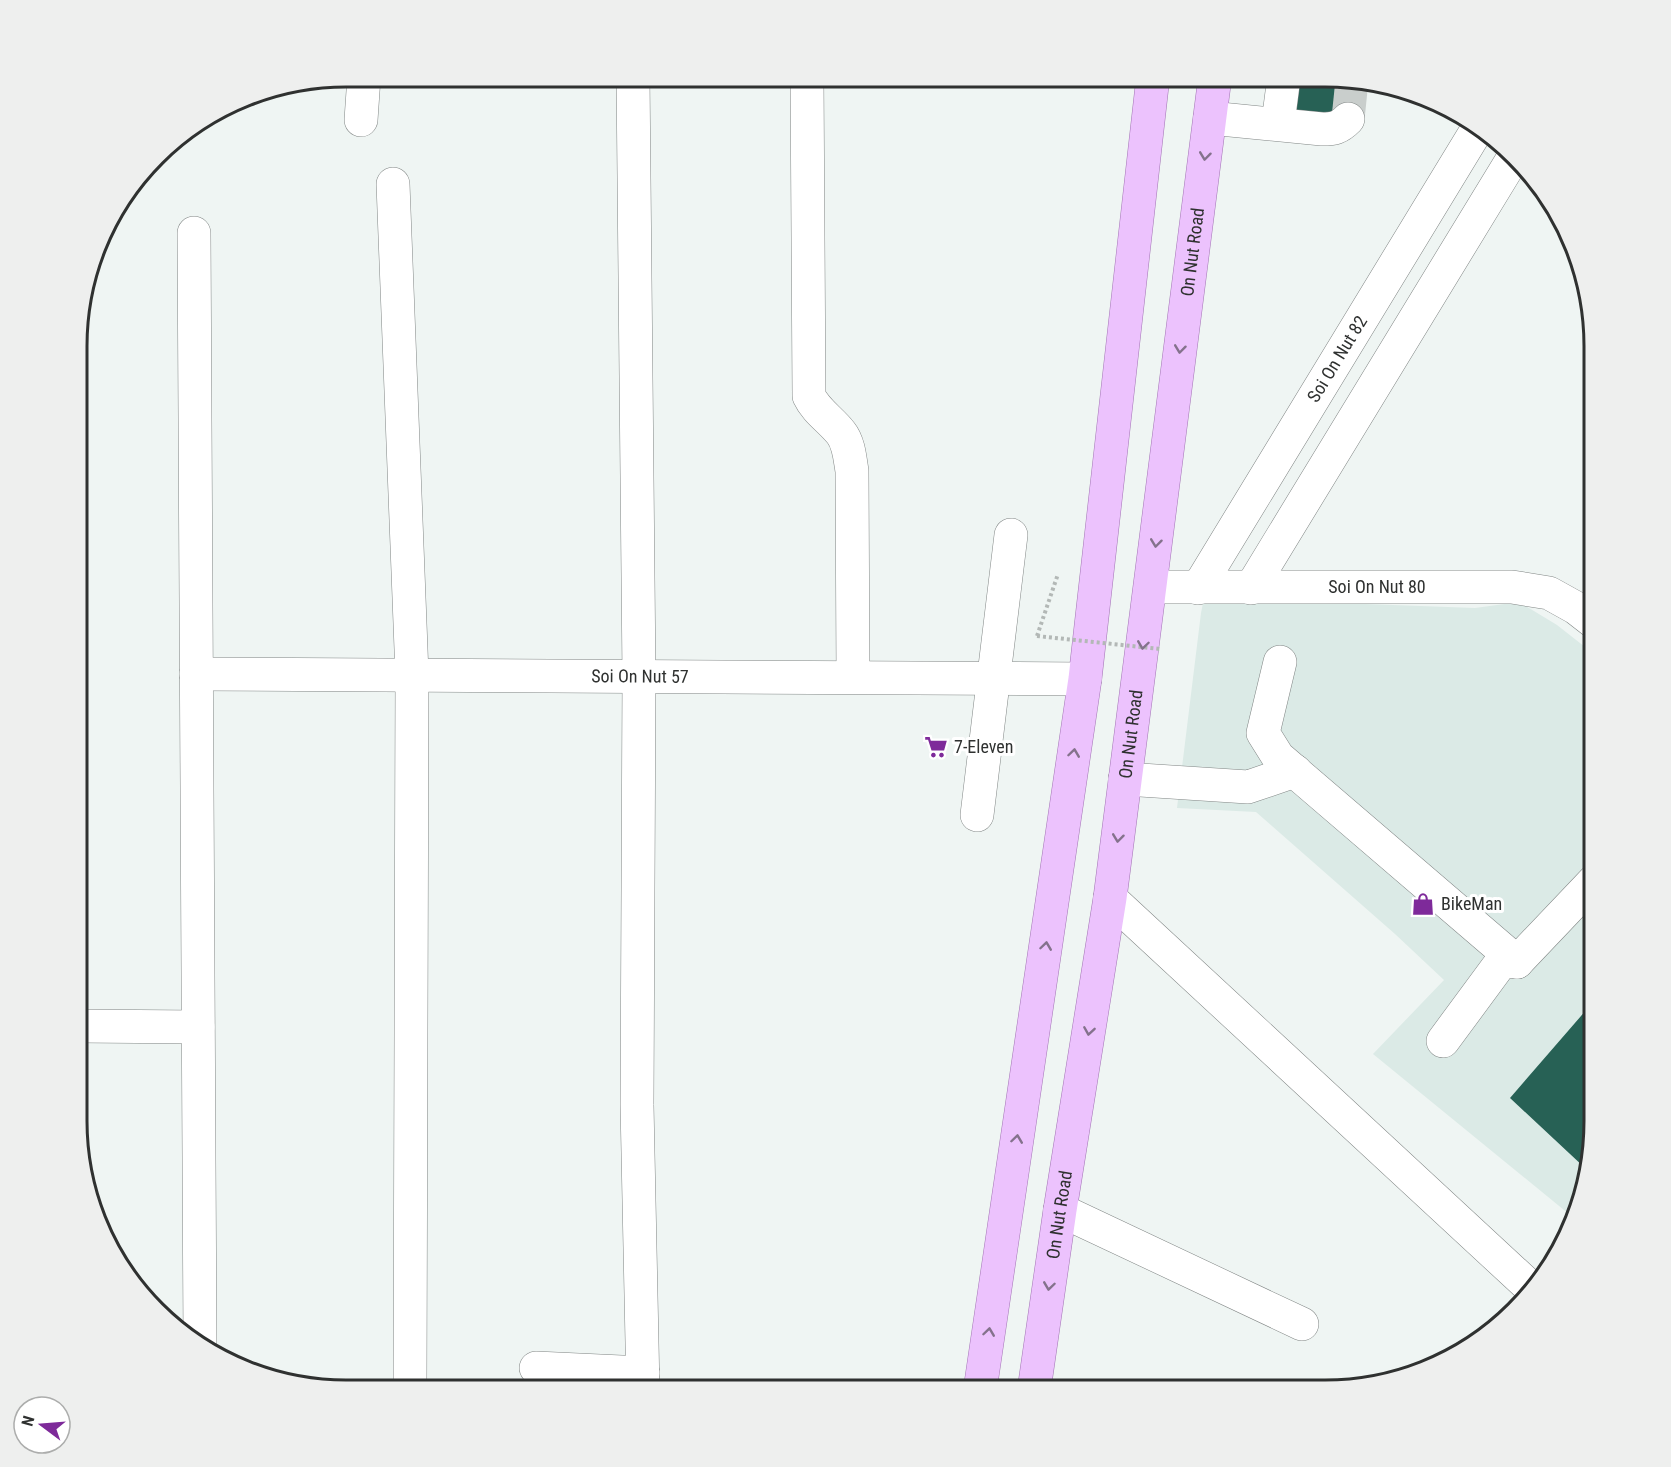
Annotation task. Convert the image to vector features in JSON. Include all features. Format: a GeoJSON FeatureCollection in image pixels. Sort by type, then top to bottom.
{"type":"FeatureCollection","features":[{"type":"Feature","properties":{"kind":"main road"},"geometry":{"type":"LineString","coordinates":[[981,1380],[1085,679],[1152,87]]}},
{"type":"Feature","properties":{"kind":"main road","name":"On Nut Road"},"geometry":{"type":"LineString","coordinates":[[1035,1380],[1110,898],[1214,87]]}},
{"type":"Feature","properties":{"kind":"street"},"geometry":{"type":"LineString","coordinates":[[361,120],[363,87]]}},
{"type":"Feature","properties":{"kind":"street"},"geometry":{"type":"LineString","coordinates":[[633,87],[639,676],[637,1106],[643,1380]]}},
{"type":"Feature","properties":{"kind":"street"},"geometry":{"type":"LineString","coordinates":[[807,87],[809,396],[812,403],[843,435],[852,471],[853,677]]}},
{"type":"Feature","properties":{"kind":"street"},"geometry":{"type":"LineString","coordinates":[[1278,123],[1283,87]]}},
{"type":"Feature","properties":{"kind":"street"},"geometry":{"type":"LineString","coordinates":[[1209,118],[1333,129],[1341,126],[1348,119]]}},
{"type":"Feature","properties":{"kind":"street","name":"Soi On Nut 82"},"geometry":{"type":"LineString","coordinates":[[1198,588],[1474,134]]}},
{"type":"Feature","properties":{"kind":"street"},"geometry":{"type":"LineString","coordinates":[[1251,588],[1509,164]]}},
{"type":"Feature","properties":{"kind":"street"},"geometry":{"type":"LineString","coordinates":[[393,184],[412,675],[410,1380]]}},
{"type":"Feature","properties":{"kind":"street"},"geometry":{"type":"LineString","coordinates":[[194,232],[200,1335]]}},
{"type":"Feature","properties":{"kind":"street"},"geometry":{"type":"LineString","coordinates":[[977,815],[1011,535]]}},
{"type":"Feature","properties":{"kind":"street","name":"Soi On Nut 80"},"geometry":{"type":"LineString","coordinates":[[1151,587],[1512,587],[1549,593],[1584,614]]}},
{"type":"Feature","properties":{"kind":"street"},"geometry":{"type":"LineString","coordinates":[[1280,662],[1263,733],[1278,757],[1517,962]]}},
{"type":"Feature","properties":{"kind":"street","name":"Soi On Nut 57"},"geometry":{"type":"LineString","coordinates":[[196,674],[1085,679]]}},
{"type":"Feature","properties":{"kind":"street"},"geometry":{"type":"LineString","coordinates":[[1125,779],[1248,787],[1295,771]]}},
{"type":"Feature","properties":{"kind":"street"},"geometry":{"type":"LineString","coordinates":[[1443,1041],[1502,962],[1517,962],[1584,892]]}},
{"type":"Feature","properties":{"kind":"street"},"geometry":{"type":"LineString","coordinates":[[1110,898],[1527,1284]]}},
{"type":"Feature","properties":{"kind":"street"},"geometry":{"type":"LineString","coordinates":[[87,1026],[198,1027]]}},
{"type":"Feature","properties":{"kind":"street"},"geometry":{"type":"LineString","coordinates":[[1060,1210],[1302,1324]]}},
{"type":"Feature","properties":{"kind":"street"},"geometry":{"type":"LineString","coordinates":[[536,1368],[628,1380]]}},
{"type":"Feature","properties":{"kind":"path"},"geometry":{"type":"LineString","coordinates":[[1058,574],[1037,636],[1160,649]]}},
{"type":"Feature","properties":{"kind":"shaded area"},"geometry":{"type":"Polygon","coordinates":[[[1204,598],[1475,608],[1519,602],[1557,625],[1584,646],[1584,1121],[1579,1172],[1567,1212],[1373,1054],[1444,980],[1256,812],[1177,808],[1204,598]]]}},
{"type":"Feature","properties":{"kind":"building"},"geometry":{"type":"Polygon","coordinates":[[[1294,87],[1342,88],[1337,123],[1290,117],[1294,87]]]}},
{"type":"Feature","properties":{"kind":"building"},"geometry":{"type":"Polygon","coordinates":[[[1584,1013],[1584,1121],[1580,1164],[1510,1098],[1584,1013]]]}},
{"type":"Feature","properties":{"kind":"tunnel"},"geometry":{"type":"LineString","coordinates":[[1348,119],[1351,89]]}},
{"type":"Feature","properties":{"kind":"place","name":"7-Eleven"},"geometry":{"type":"Point","coordinates":[936,747]}},
{"type":"Feature","properties":{"kind":"place","name":"BikeMan"},"geometry":{"type":"Point","coordinates":[1423,904]}}]}
